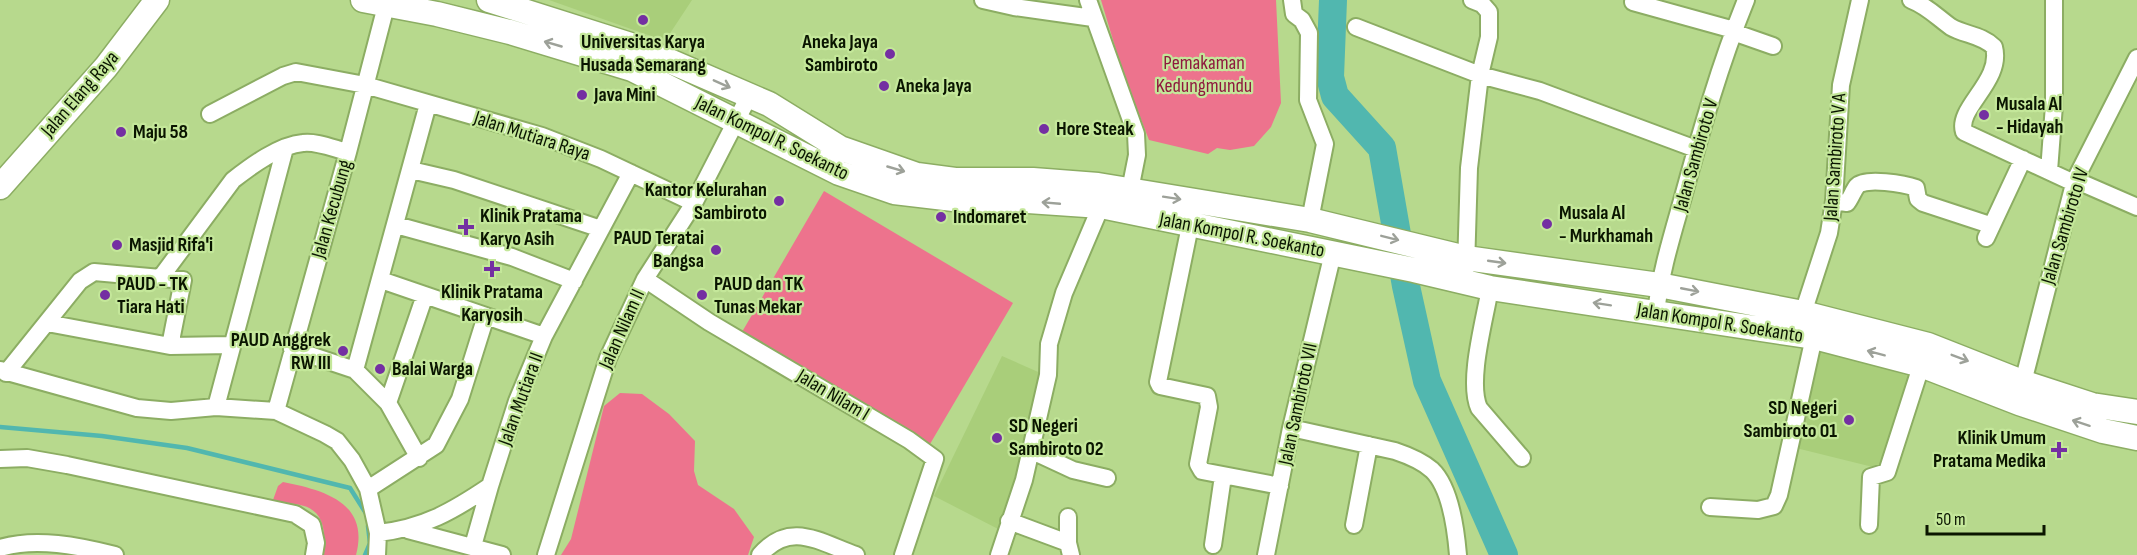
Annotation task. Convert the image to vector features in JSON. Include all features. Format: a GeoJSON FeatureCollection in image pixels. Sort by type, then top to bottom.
{"type":"FeatureCollection","features":[{"type":"Feature","properties":{"kind":"main road","name":"Jalan Elang Raya"},"geometry":{"type":"LineString","coordinates":[[0,186],[106,66],[157,0]]}},
{"type":"Feature","properties":{"kind":"main road","name":"Jalan Kompol R. Soekanto"},"geometry":{"type":"LineString","coordinates":[[489,0],[518,4],[637,47],[749,96],[806,124],[840,148],[917,175],[955,180],[1033,180],[1098,185],[1127,202],[1190,226],[1345,255],[1465,284],[1924,355]]}},
{"type":"Feature","properties":{"kind":"main road","name":"Jalan Kompol R. Soekanto"},"geometry":{"type":"LineString","coordinates":[[374,3],[412,5],[592,55],[632,69],[839,173],[875,187],[916,196],[1101,206],[1127,202],[1310,220],[1466,258],[1659,285],[1803,313],[1924,355],[2020,392],[2103,431],[2137,438]]}},
{"type":"Feature","properties":{"kind":"main road"},"geometry":{"type":"LineString","coordinates":[[839,173],[840,148]]}},
{"type":"Feature","properties":{"kind":"main road","name":"Jalan Kompol R. Soekanto"},"geometry":{"type":"LineString","coordinates":[[2020,392],[2137,412]]}},
{"type":"Feature","properties":{"kind":"street"},"geometry":{"type":"LineString","coordinates":[[983,0],[1014,8],[1093,18]]}},
{"type":"Feature","properties":{"kind":"street"},"geometry":{"type":"LineString","coordinates":[[1088,0],[1136,134],[1137,155],[1127,202]]}},
{"type":"Feature","properties":{"kind":"street"},"geometry":{"type":"LineString","coordinates":[[1292,0],[1294,14],[1297,19],[1302,20],[1309,33],[1308,100],[1325,144],[1310,220]]}},
{"type":"Feature","properties":{"kind":"street"},"geometry":{"type":"LineString","coordinates":[[1465,284],[1469,168],[1480,75],[1489,37],[1489,12],[1486,7],[1472,0]]}},
{"type":"Feature","properties":{"kind":"street","name":"Jalan Sambiroto V"},"geometry":{"type":"LineString","coordinates":[[1656,314],[1659,285],[1696,148],[1746,0]]}},
{"type":"Feature","properties":{"kind":"street","name":"Jalan Sambiroto V A"},"geometry":{"type":"LineString","coordinates":[[1803,313],[1829,233],[1834,201],[1840,85],[1860,0]]}},
{"type":"Feature","properties":{"kind":"street"},"geometry":{"type":"LineString","coordinates":[[1911,0],[1930,9],[1953,28],[1988,41],[1994,47],[1995,66],[1963,121],[1964,132],[2074,182],[2137,207]]}},
{"type":"Feature","properties":{"kind":"street"},"geometry":{"type":"LineString","coordinates":[[2049,171],[2054,105],[2054,0]]}},
{"type":"Feature","properties":{"kind":"street"},"geometry":{"type":"LineString","coordinates":[[1633,2],[1656,4],[1773,46]]}},
{"type":"Feature","properties":{"kind":"street","name":"Jalan Kecubung"},"geometry":{"type":"LineString","coordinates":[[276,411],[365,85],[374,3]]}},
{"type":"Feature","properties":{"kind":"street"},"geometry":{"type":"LineString","coordinates":[[1356,27],[1480,75],[1540,91],[1696,148]]}},
{"type":"Feature","properties":{"kind":"street","name":"Jalan Sambiroto IV"},"geometry":{"type":"LineString","coordinates":[[2020,392],[2074,182],[2136,63]]}},
{"type":"Feature","properties":{"kind":"street","name":"Jalan Mutiara Raya"},"geometry":{"type":"LineString","coordinates":[[210,114],[292,72],[365,85],[542,136],[631,173],[694,203]]}},
{"type":"Feature","properties":{"kind":"street","name":"Jalan Nilam II"},"geometry":{"type":"LineString","coordinates":[[546,555],[608,358],[645,279],[694,203],[749,96]]}},
{"type":"Feature","properties":{"kind":"street"},"geometry":{"type":"LineString","coordinates":[[355,370],[428,104]]}},
{"type":"Feature","properties":{"kind":"street"},"geometry":{"type":"LineString","coordinates":[[161,277],[233,180],[285,148],[303,142],[348,152]]}},
{"type":"Feature","properties":{"kind":"street"},"geometry":{"type":"LineString","coordinates":[[216,407],[285,148]]}},
{"type":"Feature","properties":{"kind":"street"},"geometry":{"type":"LineString","coordinates":[[1834,201],[1847,203],[1856,187],[1866,182],[1903,184],[1916,188],[1918,199],[1923,203],[1988,231],[2024,159]]}},
{"type":"Feature","properties":{"kind":"street"},"geometry":{"type":"LineString","coordinates":[[411,170],[465,183],[601,229]]}},
{"type":"Feature","properties":{"kind":"street","name":"Jalan Mutiara II"},"geometry":{"type":"LineString","coordinates":[[472,546],[517,401],[544,336],[631,173]]}},
{"type":"Feature","properties":{"kind":"street"},"geometry":{"type":"LineString","coordinates":[[999,555],[1024,480],[1048,375],[1052,334],[1064,293],[1101,206]]}},
{"type":"Feature","properties":{"kind":"street"},"geometry":{"type":"LineString","coordinates":[[396,225],[512,257],[574,280]]}},
{"type":"Feature","properties":{"kind":"street"},"geometry":{"type":"LineString","coordinates":[[1190,226],[1157,380],[1160,386],[1207,396],[1209,407],[1198,464],[1202,471],[1280,486]]}},
{"type":"Feature","properties":{"kind":"street"},"geometry":{"type":"LineString","coordinates":[[170,346],[188,243]]}},
{"type":"Feature","properties":{"kind":"street","name":"Jalan Sambiroto VII"},"geometry":{"type":"LineString","coordinates":[[1266,555],[1292,428],[1345,255]]}},
{"type":"Feature","properties":{"kind":"street"},"geometry":{"type":"LineString","coordinates":[[183,280],[90,272],[3,372],[137,408],[171,411],[216,407],[276,411],[337,441],[352,460],[368,489],[378,533],[377,555]]}},
{"type":"Feature","properties":{"kind":"street"},"geometry":{"type":"LineString","coordinates":[[381,279],[544,336]]}},
{"type":"Feature","properties":{"kind":"street","name":"Jalan Nilam I"},"geometry":{"type":"LineString","coordinates":[[645,279],[709,321],[909,440],[935,459],[903,555]]}},
{"type":"Feature","properties":{"kind":"street"},"geometry":{"type":"LineString","coordinates":[[1490,288],[1477,372],[1476,400],[1479,408],[1522,458]]}},
{"type":"Feature","properties":{"kind":"street"},"geometry":{"type":"LineString","coordinates":[[388,403],[425,295]]}},
{"type":"Feature","properties":{"kind":"street"},"geometry":{"type":"LineString","coordinates":[[368,489],[436,445],[460,399],[486,316]]}},
{"type":"Feature","properties":{"kind":"street"},"geometry":{"type":"LineString","coordinates":[[47,323],[170,346],[231,345]]}},
{"type":"Feature","properties":{"kind":"street"},"geometry":{"type":"LineString","coordinates":[[1710,507],[1758,510],[1774,506],[1779,495],[1814,337]]}},
{"type":"Feature","properties":{"kind":"street"},"geometry":{"type":"LineString","coordinates":[[292,349],[355,370],[388,403],[419,458]]}},
{"type":"Feature","properties":{"kind":"street"},"geometry":{"type":"LineString","coordinates":[[1869,525],[1871,477],[1887,472],[1924,355]]}},
{"type":"Feature","properties":{"kind":"street"},"geometry":{"type":"LineString","coordinates":[[1292,428],[1410,456],[1433,471],[1442,486],[1456,528],[1458,555]]}},
{"type":"Feature","properties":{"kind":"street"},"geometry":{"type":"LineString","coordinates":[[1354,525],[1369,445]]}},
{"type":"Feature","properties":{"kind":"street"},"geometry":{"type":"LineString","coordinates":[[1030,450],[1072,470],[1107,478]]}},
{"type":"Feature","properties":{"kind":"street"},"geometry":{"type":"LineString","coordinates":[[0,459],[37,460],[295,514],[312,525],[316,543],[314,555]]}},
{"type":"Feature","properties":{"kind":"street"},"geometry":{"type":"LineString","coordinates":[[1213,545],[1223,476]]}},
{"type":"Feature","properties":{"kind":"street"},"geometry":{"type":"LineString","coordinates":[[378,533],[408,530],[434,520],[490,486]]}},
{"type":"Feature","properties":{"kind":"street"},"geometry":{"type":"LineString","coordinates":[[1010,521],[1070,549],[1068,517]]}},
{"type":"Feature","properties":{"kind":"street"},"geometry":{"type":"LineString","coordinates":[[408,530],[502,555]]}},
{"type":"Feature","properties":{"kind":"street"},"geometry":{"type":"LineString","coordinates":[[760,555],[772,541],[791,535],[856,555]]}},
{"type":"Feature","properties":{"kind":"street"},"geometry":{"type":"LineString","coordinates":[[0,548],[13,544],[116,555]]}},
{"type":"Feature","properties":{"kind":"shaded area","name":"Universitas Karya Husada Semarang"},"geometry":{"type":"Polygon","coordinates":[[[549,0],[692,0],[665,41],[549,0]]]}},
{"type":"Feature","properties":{"kind":"shaded area","name":"SD Negeri Sambiroto 01"},"geometry":{"type":"Polygon","coordinates":[[[1816,348],[1912,377],[1885,470],[1792,447],[1816,348]]]}},
{"type":"Feature","properties":{"kind":"shaded area","name":"SD Negeri Sambiroto 02"},"geometry":{"type":"Polygon","coordinates":[[[1002,356],[1045,375],[1034,397],[1040,401],[1002,531],[934,496],[1002,356]]]}},
{"type":"Feature","properties":{"kind":"green space","name":"Pemakaman Kedungmundu"},"geometry":{"type":"Polygon","coordinates":[[[1101,0],[1276,0],[1281,103],[1271,127],[1254,146],[1230,150],[1217,148],[1208,154],[1149,140],[1122,70],[1101,0]]]}},
{"type":"Feature","properties":{"kind":"green space"},"geometry":{"type":"Polygon","coordinates":[[[824,191],[1013,303],[930,444],[742,332],[824,191]]]}},
{"type":"Feature","properties":{"kind":"green space"},"geometry":{"type":"Polygon","coordinates":[[[620,393],[642,394],[669,414],[695,441],[694,471],[698,485],[734,509],[754,537],[748,555],[561,555],[571,539],[604,406],[620,393]]]}},
{"type":"Feature","properties":{"kind":"green space"},"geometry":{"type":"Polygon","coordinates":[[[283,482],[327,495],[350,511],[356,522],[359,537],[356,555],[324,555],[324,530],[316,514],[310,508],[301,505],[276,503],[273,500],[278,486],[283,482]]]}},
{"type":"Feature","properties":{"kind":"waterway"},"geometry":{"type":"LineString","coordinates":[[1333,0],[1330,77],[1335,96],[1382,148],[1406,286],[1427,381],[1504,555]]}},
{"type":"Feature","properties":{"kind":"waterway"},"geometry":{"type":"LineString","coordinates":[[0,427],[102,436],[187,448],[350,488],[367,515]]}},
{"type":"Feature","properties":{"kind":"waterway"},"geometry":{"type":"LineString","coordinates":[[365,555],[370,543],[368,526]]}},
{"type":"Feature","properties":{"kind":"place","name":"Universitas Karya Husada Semarang"},"geometry":{"type":"Point","coordinates":[643,20]}},
{"type":"Feature","properties":{"kind":"place","name":"Aneka Jaya Sambiroto"},"geometry":{"type":"Point","coordinates":[890,54]}},
{"type":"Feature","properties":{"kind":"place","name":"Aneka Jaya"},"geometry":{"type":"Point","coordinates":[884,86]}},
{"type":"Feature","properties":{"kind":"place","name":"Java Mini"},"geometry":{"type":"Point","coordinates":[582,95]}},
{"type":"Feature","properties":{"kind":"place","name":"Musala Al - Hidayah"},"geometry":{"type":"Point","coordinates":[1984,115]}},
{"type":"Feature","properties":{"kind":"place","name":"Hore Steak"},"geometry":{"type":"Point","coordinates":[1044,129]}},
{"type":"Feature","properties":{"kind":"place","name":"Maju 58"},"geometry":{"type":"Point","coordinates":[121,132]}},
{"type":"Feature","properties":{"kind":"place","name":"Kantor Kelurahan Sambiroto"},"geometry":{"type":"Point","coordinates":[779,201]}},
{"type":"Feature","properties":{"kind":"place","name":"Indomaret"},"geometry":{"type":"Point","coordinates":[941,217]}},
{"type":"Feature","properties":{"kind":"place","name":"Musala Al - Murkhamah"},"geometry":{"type":"Point","coordinates":[1547,224]}},
{"type":"Feature","properties":{"kind":"place","name":"Klinik Pratama Karyo Asih"},"geometry":{"type":"Point","coordinates":[466,227]}},
{"type":"Feature","properties":{"kind":"place","name":"Masjid Rifa'i"},"geometry":{"type":"Point","coordinates":[117,245]}},
{"type":"Feature","properties":{"kind":"place","name":"PAUD Teratai Bangsa"},"geometry":{"type":"Point","coordinates":[716,250]}},
{"type":"Feature","properties":{"kind":"place","name":"Klinik Pratama Karyosih"},"geometry":{"type":"Point","coordinates":[492,269]}},
{"type":"Feature","properties":{"kind":"place","name":"PAUD - TK Tiara Hati"},"geometry":{"type":"Point","coordinates":[105,295]}},
{"type":"Feature","properties":{"kind":"place","name":"PAUD dan TK Tunas Mekar"},"geometry":{"type":"Point","coordinates":[702,295]}},
{"type":"Feature","properties":{"kind":"place","name":"PAUD Anggrek RW III"},"geometry":{"type":"Point","coordinates":[343,351]}},
{"type":"Feature","properties":{"kind":"place","name":"Balai Warga"},"geometry":{"type":"Point","coordinates":[380,369]}},
{"type":"Feature","properties":{"kind":"place","name":"SD Negeri Sambiroto 01"},"geometry":{"type":"Point","coordinates":[1849,420]}},
{"type":"Feature","properties":{"kind":"place","name":"SD Negeri Sambiroto 02"},"geometry":{"type":"Point","coordinates":[997,438]}},
{"type":"Feature","properties":{"kind":"place","name":"Klinik Umum Pratama Medika"},"geometry":{"type":"Point","coordinates":[2059,450]}}]}
